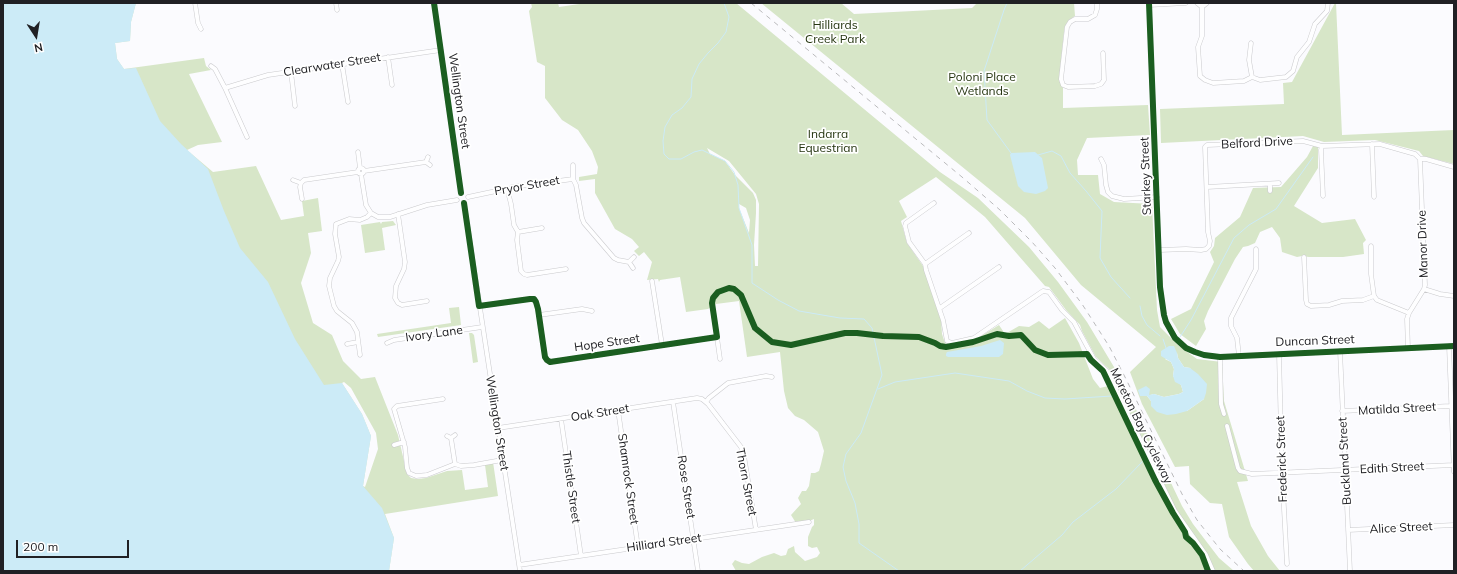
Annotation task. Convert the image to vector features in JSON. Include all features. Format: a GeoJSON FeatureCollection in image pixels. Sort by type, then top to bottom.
{"type":"FeatureCollection","features":[{"type":"Feature","properties":{"kind":"street"},"geometry":{"type":"LineString","coordinates":[[195,3],[198,23],[202,29]]}},
{"type":"Feature","properties":{"kind":"street"},"geometry":{"type":"LineString","coordinates":[[336,3],[337,10]]}},
{"type":"Feature","properties":{"kind":"street","name":"Wellington Street"},"geometry":{"type":"LineString","coordinates":[[434,3],[461,192]]}},
{"type":"Feature","properties":{"kind":"street"},"geometry":{"type":"LineString","coordinates":[[1097,3],[1095,15],[1088,19],[1075,19],[1070,22],[1067,27],[1061,79],[1063,85],[1068,87],[1095,86],[1101,84],[1104,80],[1103,54]]}},
{"type":"Feature","properties":{"kind":"street"},"geometry":{"type":"LineString","coordinates":[[1149,4],[1186,3]]}},
{"type":"Feature","properties":{"kind":"street"},"geometry":{"type":"LineString","coordinates":[[1197,3],[1202,7]]}},
{"type":"Feature","properties":{"kind":"street"},"geometry":{"type":"LineString","coordinates":[[1202,7],[1207,3]]}},
{"type":"Feature","properties":{"kind":"street"},"geometry":{"type":"LineString","coordinates":[[1202,7],[1202,36],[1198,47],[1200,76],[1205,80],[1213,82],[1244,81],[1252,77],[1260,80],[1286,77],[1293,71],[1297,57],[1309,42],[1315,24],[1327,11],[1328,3]]}},
{"type":"Feature","properties":{"kind":"street","name":"Starkey Street"},"geometry":{"type":"LineString","coordinates":[[1149,4],[1158,197],[1160,287],[1164,315],[1172,334],[1181,343]]}},
{"type":"Feature","properties":{"kind":"street"},"geometry":{"type":"LineString","coordinates":[[1251,43],[1249,60],[1252,77]]}},
{"type":"Feature","properties":{"kind":"street","name":"Clearwater Street"},"geometry":{"type":"LineString","coordinates":[[225,88],[268,75],[441,50]]}},
{"type":"Feature","properties":{"kind":"street"},"geometry":{"type":"LineString","coordinates":[[388,57],[392,84]]}},
{"type":"Feature","properties":{"kind":"street"},"geometry":{"type":"LineString","coordinates":[[342,64],[348,102]]}},
{"type":"Feature","properties":{"kind":"street"},"geometry":{"type":"LineString","coordinates":[[211,66],[215,69],[225,88],[247,137]]}},
{"type":"Feature","properties":{"kind":"street"},"geometry":{"type":"LineString","coordinates":[[291,72],[295,106]]}},
{"type":"Feature","properties":{"kind":"street","name":"Belford Drive"},"geometry":{"type":"LineString","coordinates":[[1160,250],[1201,250],[1206,249],[1209,246],[1210,241],[1208,232],[1205,147],[1208,145],[1303,140],[1322,146],[1380,144],[1415,154],[1420,159],[1426,159],[1454,167]]}},
{"type":"Feature","properties":{"kind":"street"},"geometry":{"type":"LineString","coordinates":[[1372,144],[1374,197]]}},
{"type":"Feature","properties":{"kind":"street"},"geometry":{"type":"LineString","coordinates":[[1322,146],[1323,196]]}},
{"type":"Feature","properties":{"kind":"street"},"geometry":{"type":"LineString","coordinates":[[358,152],[366,205],[371,214]]}},
{"type":"Feature","properties":{"kind":"street"},"geometry":{"type":"LineString","coordinates":[[293,180],[301,182],[304,180],[361,171],[428,163],[428,157]]}},
{"type":"Feature","properties":{"kind":"street"},"geometry":{"type":"LineString","coordinates":[[1101,159],[1104,165],[1108,192],[1112,196],[1124,199],[1158,197]]}},
{"type":"Feature","properties":{"kind":"street","name":"Manor Drive"},"geometry":{"type":"LineString","coordinates":[[1408,348],[1407,319],[1425,285],[1420,159]]}},
{"type":"Feature","properties":{"kind":"street","name":"Pryor Street"},"geometry":{"type":"LineString","coordinates":[[468,197],[501,190],[508,192],[512,187],[573,179],[573,165]]}},
{"type":"Feature","properties":{"kind":"street"},"geometry":{"type":"LineString","coordinates":[[573,179],[576,185],[584,223],[614,258],[629,262],[633,268]]}},
{"type":"Feature","properties":{"kind":"street"},"geometry":{"type":"LineString","coordinates":[[301,182],[302,199]]}},
{"type":"Feature","properties":{"kind":"street"},"geometry":{"type":"LineString","coordinates":[[1207,187],[1279,183]]}},
{"type":"Feature","properties":{"kind":"street"},"geometry":{"type":"LineString","coordinates":[[1270,184],[1270,192]]}},
{"type":"Feature","properties":{"kind":"street"},"geometry":{"type":"LineString","coordinates":[[360,355],[357,332],[352,323],[337,311],[334,306],[329,286],[330,278],[338,261],[335,234],[336,224],[349,219],[360,220],[371,214],[383,217],[427,205],[457,200],[460,203],[464,203],[467,201],[468,197],[466,193],[461,192],[458,195],[457,200]]}},
{"type":"Feature","properties":{"kind":"street"},"geometry":{"type":"LineString","coordinates":[[508,192],[514,225],[518,232],[517,240],[521,271],[527,275],[566,270]]}},
{"type":"Feature","properties":{"kind":"street","name":"Wellington Street"},"geometry":{"type":"LineString","coordinates":[[464,203],[520,571]]}},
{"type":"Feature","properties":{"kind":"street"},"geometry":{"type":"LineString","coordinates":[[934,203],[906,223],[906,229],[909,242],[925,264],[940,308],[947,341],[952,343],[974,338],[1044,291],[1049,292],[1062,310],[1074,322],[1094,359],[1107,371],[1175,511],[1206,555],[1212,571]]}},
{"type":"Feature","properties":{"kind":"street"},"geometry":{"type":"LineString","coordinates":[[398,214],[405,262],[404,269],[396,286],[395,298],[398,303],[402,305],[427,301]]}},
{"type":"Feature","properties":{"kind":"street"},"geometry":{"type":"LineString","coordinates":[[518,232],[542,228]]}},
{"type":"Feature","properties":{"kind":"street"},"geometry":{"type":"LineString","coordinates":[[925,264],[969,233]]}},
{"type":"Feature","properties":{"kind":"street"},"geometry":{"type":"LineString","coordinates":[[1371,246],[1371,274],[1374,296],[1378,300],[1409,313]]}},
{"type":"Feature","properties":{"kind":"street"},"geometry":{"type":"LineString","coordinates":[[1239,356],[1237,338],[1231,326],[1231,318],[1256,269],[1256,249]]}},
{"type":"Feature","properties":{"kind":"street"},"geometry":{"type":"LineString","coordinates":[[629,262],[634,257]]}},
{"type":"Feature","properties":{"kind":"street"},"geometry":{"type":"LineString","coordinates":[[1304,257],[1306,300],[1307,304],[1310,306],[1329,305],[1342,301],[1363,300],[1374,296]]}},
{"type":"Feature","properties":{"kind":"street"},"geometry":{"type":"LineString","coordinates":[[940,308],[999,267]]}},
{"type":"Feature","properties":{"kind":"street"},"geometry":{"type":"LineString","coordinates":[[652,281],[662,345]]}},
{"type":"Feature","properties":{"kind":"street"},"geometry":{"type":"LineString","coordinates":[[1424,289],[1440,294],[1454,296]]}},
{"type":"Feature","properties":{"kind":"street"},"geometry":{"type":"LineString","coordinates":[[479,306],[532,299],[536,302],[539,315],[582,309],[592,311]]}},
{"type":"Feature","properties":{"kind":"street"},"geometry":{"type":"LineString","coordinates":[[713,309],[720,360]]}},
{"type":"Feature","properties":{"kind":"street","name":"Hope Street"},"geometry":{"type":"LineString","coordinates":[[539,315],[545,357],[550,362],[717,337]]}},
{"type":"Feature","properties":{"kind":"street","name":"Ivory Lane"},"geometry":{"type":"LineString","coordinates":[[387,343],[394,340],[482,327]]}},
{"type":"Feature","properties":{"kind":"street"},"geometry":{"type":"LineString","coordinates":[[347,344],[358,342]]}},
{"type":"Feature","properties":{"kind":"street","name":"Duncan Street"},"geometry":{"type":"LineString","coordinates":[[1181,343],[1195,352],[1220,357],[1454,346]]}},
{"type":"Feature","properties":{"kind":"street"},"geometry":{"type":"LineString","coordinates":[[1449,346],[1454,472]]}},
{"type":"Feature","properties":{"kind":"street","name":"Buckland Street"},"geometry":{"type":"LineString","coordinates":[[1340,351],[1350,571]]}},
{"type":"Feature","properties":{"kind":"street","name":"Frederick Street"},"geometry":{"type":"LineString","coordinates":[[1279,354],[1282,472],[1287,564]]}},
{"type":"Feature","properties":{"kind":"street"},"geometry":{"type":"LineString","coordinates":[[1220,357],[1221,404],[1224,414]]}},
{"type":"Feature","properties":{"kind":"street"},"geometry":{"type":"LineString","coordinates":[[704,401],[724,385],[732,381],[766,376],[772,377]]}},
{"type":"Feature","properties":{"kind":"street","name":"Oak Street"},"geometry":{"type":"LineString","coordinates":[[498,428],[697,398],[704,401]]}},
{"type":"Feature","properties":{"kind":"street"},"geometry":{"type":"LineString","coordinates":[[443,399],[395,407],[394,412],[404,442],[407,468],[410,473],[416,476],[427,475],[455,464],[461,466],[474,465],[502,460]]}},
{"type":"Feature","properties":{"kind":"street","name":"Thorn Street"},"geometry":{"type":"LineString","coordinates":[[704,401],[738,441],[741,447],[744,456],[756,530]]}},
{"type":"Feature","properties":{"kind":"street","name":"Rose Street"},"geometry":{"type":"LineString","coordinates":[[673,402],[698,571]]}},
{"type":"Feature","properties":{"kind":"street","name":"Matilda Street"},"geometry":{"type":"LineString","coordinates":[[1342,411],[1451,406]]}},
{"type":"Feature","properties":{"kind":"street","name":"Shamrock Street"},"geometry":{"type":"LineString","coordinates":[[618,410],[638,547]]}},
{"type":"Feature","properties":{"kind":"street","name":"Thistle Street"},"geometry":{"type":"LineString","coordinates":[[561,419],[581,556]]}},
{"type":"Feature","properties":{"kind":"street","name":"Edith Street"},"geometry":{"type":"LineString","coordinates":[[1227,426],[1238,468],[1240,471],[1252,474],[1454,465]]}},
{"type":"Feature","properties":{"kind":"street"},"geometry":{"type":"LineString","coordinates":[[455,435],[449,437],[455,464]]}},
{"type":"Feature","properties":{"kind":"street"},"geometry":{"type":"LineString","coordinates":[[394,445],[404,442]]}},
{"type":"Feature","properties":{"kind":"street","name":"Hilliard Street"},"geometry":{"type":"LineString","coordinates":[[519,565],[809,522]]}},
{"type":"Feature","properties":{"kind":"street","name":"Alice Street"},"geometry":{"type":"LineString","coordinates":[[1348,530],[1454,525]]}},
{"type":"Feature","properties":{"kind":"green space"},"geometry":{"type":"Polygon","coordinates":[[[136,3],[131,22],[130,41],[115,43],[117,59],[124,69],[204,58],[206,66],[211,70],[189,74],[222,142],[198,145],[187,150],[213,172],[256,166],[281,220],[304,216],[302,201],[318,198],[322,231],[308,233],[311,253],[301,283],[313,323],[332,335],[343,361],[361,379],[375,377],[398,435],[407,474],[411,478],[426,478],[447,471],[462,470],[465,490],[488,487],[485,465],[493,462],[498,496],[385,514],[394,538],[389,571],[77,12],[136,3]],[[344,382],[342,383],[362,414],[371,436],[363,486],[365,487],[378,449],[376,433],[351,388],[344,382]]]}},
{"type":"Feature","properties":{"kind":"green space","name":"Indarra Equestrian"},"geometry":{"type":"Polygon","coordinates":[[[531,3],[558,3],[559,7],[586,3],[736,3],[940,172],[978,198],[1029,247],[1058,282],[1087,322],[1123,382],[1182,506],[1193,524],[1219,558],[1234,571],[736,571],[732,564],[735,560],[749,564],[774,553],[781,556],[786,555],[788,549],[794,546],[795,552],[805,561],[817,557],[820,553],[817,547],[812,548],[808,546],[808,537],[814,525],[814,519],[807,522],[796,523],[791,515],[801,504],[798,498],[802,491],[806,491],[809,486],[811,473],[819,471],[824,451],[818,432],[804,420],[795,416],[788,408],[784,391],[780,352],[747,357],[739,301],[716,304],[708,309],[686,312],[680,277],[660,280],[659,282],[658,279],[647,280],[652,262],[644,252],[639,256],[634,251],[639,247],[632,239],[615,229],[595,193],[595,179],[579,181],[579,177],[597,174],[598,167],[592,151],[578,130],[562,120],[545,98],[545,66],[537,62],[529,11],[532,7],[531,3]],[[707,148],[710,154],[725,161],[735,175],[753,193],[756,200],[754,245],[755,266],[758,266],[759,204],[756,194],[729,161],[707,148]],[[936,177],[899,201],[907,217],[901,221],[907,243],[923,266],[941,319],[942,334],[945,343],[948,346],[973,341],[999,325],[1005,334],[1019,326],[1029,327],[1039,321],[1049,329],[1065,318],[1079,343],[1093,379],[1100,388],[1116,384],[1109,369],[1096,357],[1080,325],[1066,310],[1049,287],[1045,286],[985,217],[936,177]],[[739,204],[739,208],[749,233],[750,220],[746,208],[739,204]]]}},
{"type":"Feature","properties":{"kind":"green space","name":"Poloni Place Wetlands"},"geometry":{"type":"Polygon","coordinates":[[[761,3],[841,3],[854,14],[972,8],[977,3],[1074,3],[1075,16],[1069,20],[1065,26],[1064,32],[1059,80],[1063,88],[1063,108],[1148,105],[1150,135],[1087,138],[1077,160],[1078,175],[1098,175],[1100,194],[1114,202],[1152,204],[1157,310],[1160,327],[1179,346],[1197,359],[1222,362],[1224,401],[1248,481],[1237,482],[1251,526],[1268,556],[1280,571],[1254,571],[1229,537],[1222,504],[1210,503],[1190,484],[1189,466],[1175,467],[1142,404],[1130,372],[1156,347],[1081,285],[1025,218],[761,3]],[[1177,353],[1165,359],[1171,362],[1174,369],[1173,376],[1181,385],[1183,392],[1164,397],[1154,394],[1147,396],[1151,401],[1187,411],[1204,399],[1190,368],[1184,367],[1178,358],[1177,353]]]}},
{"type":"Feature","properties":{"kind":"green space"},"geometry":{"type":"Polygon","coordinates":[[[1335,3],[1342,135],[1454,130],[1454,164],[1423,156],[1419,151],[1375,140],[1324,142],[1303,136],[1161,143],[1160,109],[1284,104],[1283,83],[1292,82],[1335,3]]]}},
{"type":"Feature","properties":{"kind":"green space"},"geometry":{"type":"Polygon","coordinates":[[[1313,146],[1318,147],[1318,168],[1294,206],[1322,223],[1355,219],[1366,240],[1363,243],[1364,254],[1343,257],[1297,257],[1282,252],[1280,238],[1272,227],[1260,232],[1255,243],[1243,247],[1235,259],[1208,311],[1204,321],[1206,329],[1196,346],[1180,334],[1171,319],[1191,309],[1214,262],[1210,252],[1214,246],[1215,238],[1240,217],[1253,188],[1281,187],[1307,157],[1313,146]]]}},
{"type":"Feature","properties":{"kind":"green space"},"geometry":{"type":"Polygon","coordinates":[[[393,221],[396,225],[382,228],[385,250],[365,253],[361,225],[380,222],[381,224],[382,222],[393,221]]]}},
{"type":"Feature","properties":{"kind":"green space"},"geometry":{"type":"Polygon","coordinates":[[[459,307],[461,325],[378,337],[377,334],[451,323],[449,308],[459,307]]]}},
{"type":"Feature","properties":{"kind":"green space"},"geometry":{"type":"Polygon","coordinates":[[[469,333],[474,335],[478,362],[473,363],[469,333]]]}},
{"type":"Feature","properties":{"kind":"water"},"geometry":{"type":"Polygon","coordinates":[[[3,3],[136,3],[131,22],[130,41],[115,43],[117,59],[124,69],[136,68],[160,121],[181,144],[208,169],[240,248],[268,282],[295,339],[324,385],[342,383],[362,414],[371,436],[363,486],[382,508],[394,538],[389,571],[3,571],[3,3]]]}},
{"type":"Feature","properties":{"kind":"water"},"geometry":{"type":"Polygon","coordinates":[[[1035,152],[1042,158],[1048,188],[1045,191],[1036,194],[1024,192],[1018,186],[1010,155],[1011,153],[1035,152]]]}},
{"type":"Feature","properties":{"kind":"water"},"geometry":{"type":"Polygon","coordinates":[[[1000,340],[1004,343],[1003,354],[999,357],[946,356],[947,352],[981,346],[1000,340]]]}},
{"type":"Feature","properties":{"kind":"water"},"geometry":{"type":"Polygon","coordinates":[[[1169,346],[1174,346],[1178,358],[1184,367],[1190,368],[1207,384],[1204,399],[1187,411],[1167,415],[1157,412],[1151,406],[1151,401],[1147,396],[1140,396],[1138,390],[1146,386],[1150,389],[1149,395],[1154,394],[1164,397],[1183,392],[1181,385],[1175,382],[1173,376],[1174,369],[1171,362],[1161,356],[1161,351],[1169,346]]]}},
{"type":"Feature","properties":{"kind":"waterway"},"geometry":{"type":"LineString","coordinates":[[724,3],[729,17],[726,32],[699,64],[692,79],[691,97],[682,108],[672,115],[665,127],[663,141],[664,154],[669,159],[681,159],[694,152],[702,150],[725,161],[734,172],[738,185],[739,208],[752,245],[752,283],[778,300],[799,311],[840,318],[864,319],[872,328],[882,375],[861,433],[846,454],[843,467],[846,481],[855,503],[859,524],[859,543],[899,571]]}},
{"type":"Feature","properties":{"kind":"waterway"},"geometry":{"type":"LineString","coordinates":[[1007,3],[984,71],[987,120],[1011,153]]}},
{"type":"Feature","properties":{"kind":"waterway"},"geometry":{"type":"LineString","coordinates":[[1038,155],[1052,151],[1061,156],[1070,173],[1102,211],[1100,258],[1111,277],[1130,298]]}},
{"type":"Feature","properties":{"kind":"waterway"},"geometry":{"type":"LineString","coordinates":[[1180,337],[1191,320],[1234,238],[1249,225],[1276,209],[1313,157]]}},
{"type":"Feature","properties":{"kind":"waterway"},"geometry":{"type":"LineString","coordinates":[[1140,306],[1142,316],[1147,325],[1160,336]]}},
{"type":"Feature","properties":{"kind":"waterway"},"geometry":{"type":"LineString","coordinates":[[1163,339],[1166,348]]}},
{"type":"Feature","properties":{"kind":"waterway"},"geometry":{"type":"LineString","coordinates":[[878,389],[895,382],[955,373],[1009,381],[1027,391],[1045,398],[1065,399],[1112,396]]}},
{"type":"Feature","properties":{"kind":"waterway"},"geometry":{"type":"LineString","coordinates":[[1020,571],[1062,535],[1073,522],[1116,489],[1142,462]]}},
{"type":"Feature","properties":{"kind":"railway"},"geometry":{"type":"LineString","coordinates":[[751,3],[1000,210],[1032,242],[1055,268],[1082,304],[1109,346],[1182,494],[1197,520],[1220,549],[1244,571]]}},
{"type":"Feature","properties":{"kind":"cycle path"},"geometry":{"type":"LineString","coordinates":[[434,3],[461,193]]}},
{"type":"Feature","properties":{"kind":"cycle path"},"geometry":{"type":"LineString","coordinates":[[1149,3],[1160,287],[1166,322],[1175,338],[1186,348],[1195,352],[1220,357],[1454,346]]}},
{"type":"Feature","properties":{"kind":"cycle path","name":"Moreton Bay Cycleway"},"geometry":{"type":"LineString","coordinates":[[464,203],[479,306],[534,299],[538,309],[545,357],[550,362],[717,337],[712,303],[713,298],[718,292],[729,288],[734,289],[741,295],[755,328],[772,342],[791,345],[845,333],[857,333],[883,336],[919,337],[946,347],[973,342],[997,334],[1009,336],[1021,335],[1035,350],[1048,355],[1087,354],[1103,371],[1155,480],[1185,532],[1186,537],[1193,543],[1202,555],[1208,571]]}},
{"type":"Feature","properties":{"kind":"park label","name":"Hilliards Creek Park"},"geometry":{"type":"Point","coordinates":[835,32]}}]}
